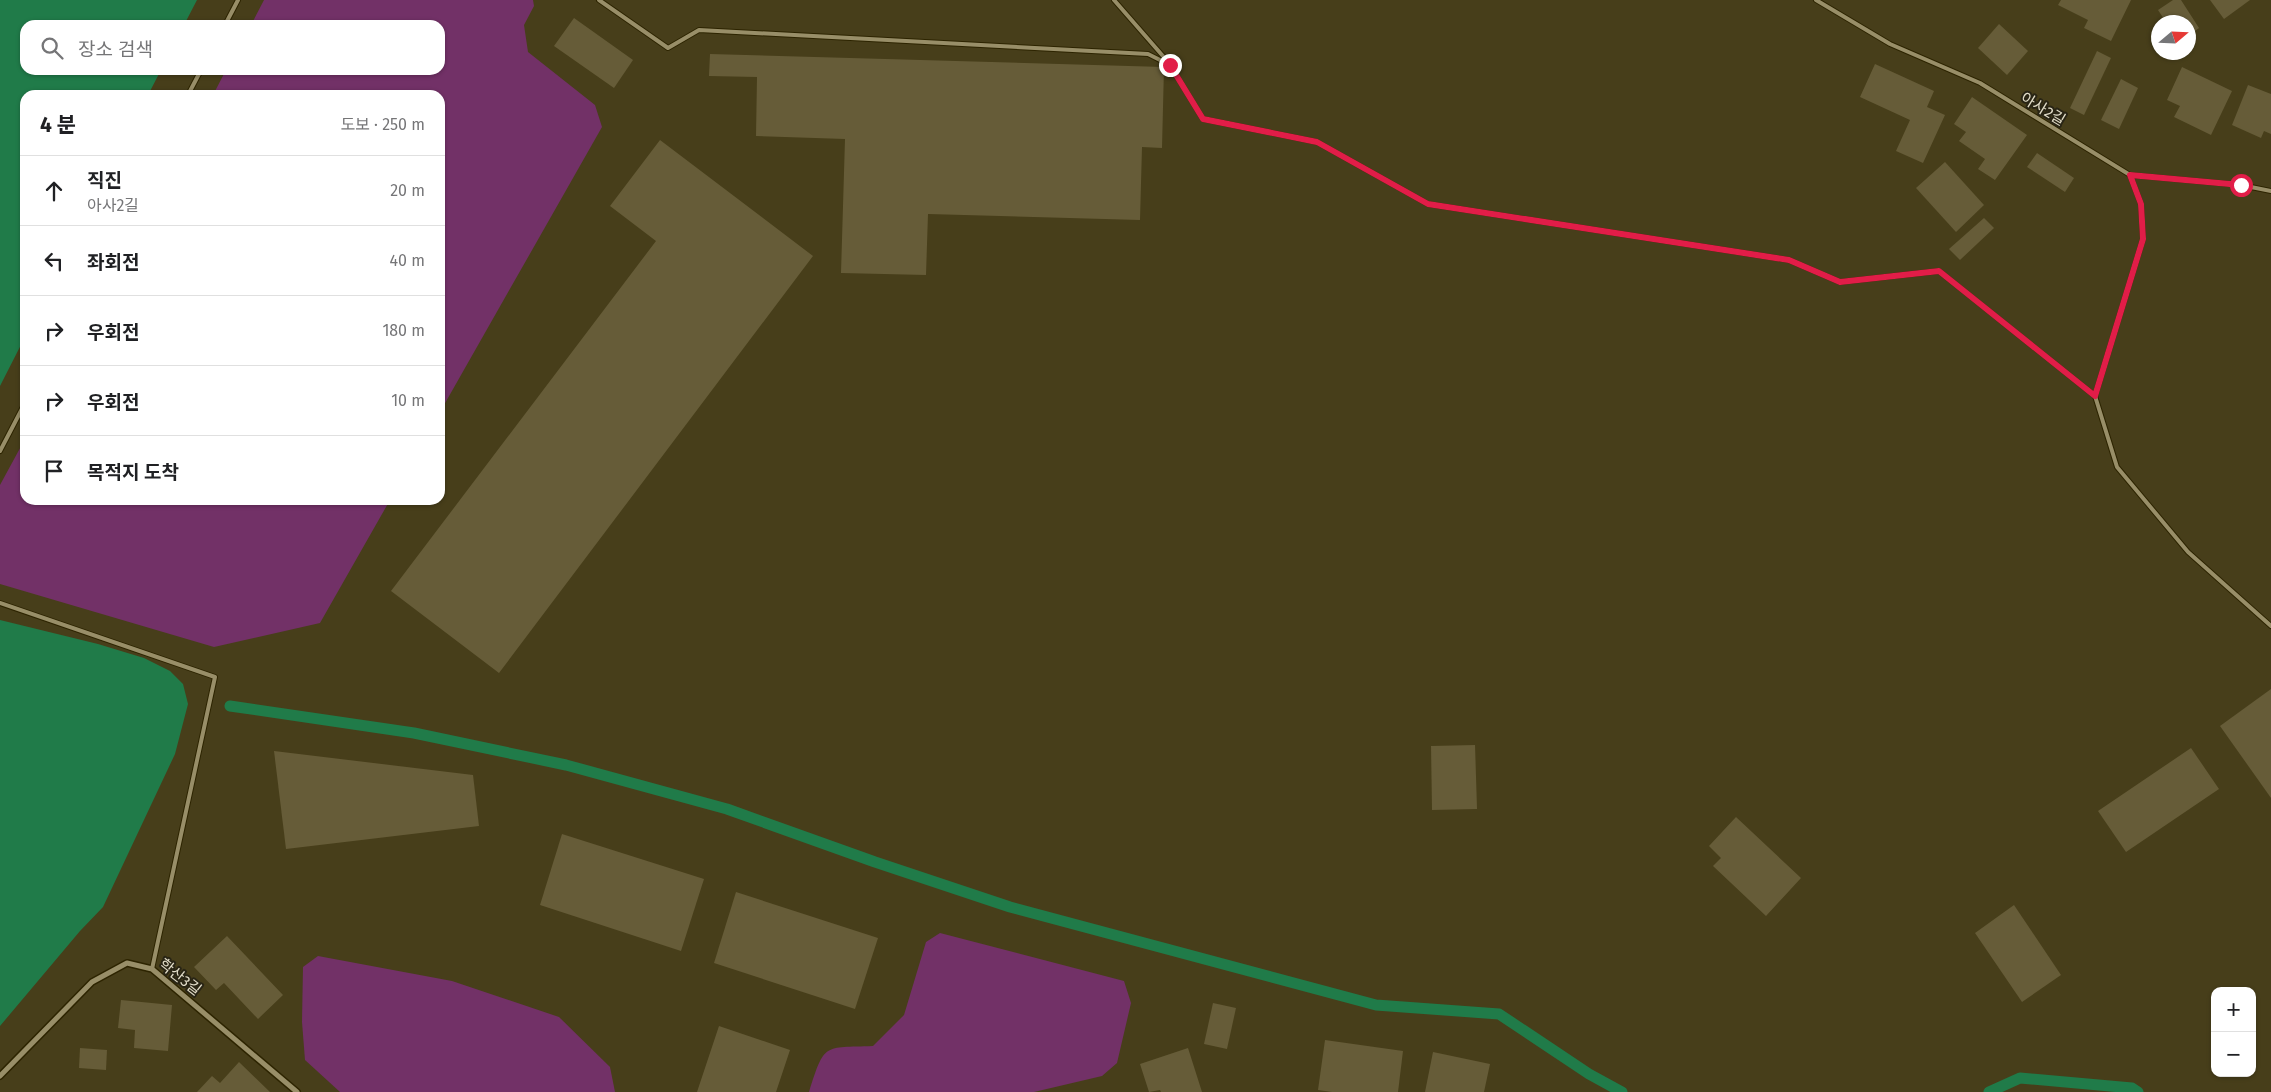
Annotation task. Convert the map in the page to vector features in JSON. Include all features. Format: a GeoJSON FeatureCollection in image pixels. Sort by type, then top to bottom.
{"type":"FeatureCollection","features":[{"type":"Feature","properties":{"kind":"street","name":"학산3길"},"geometry":{"type":"LineString","coordinates":[[0,1076],[92,982],[127,963],[152,969],[297,1092]]}},
{"type":"Feature","properties":{"kind":"lane"},"geometry":{"type":"LineString","coordinates":[[227,20],[238,0]]}},
{"type":"Feature","properties":{"kind":"lane"},"geometry":{"type":"LineString","coordinates":[[599,0],[668,48],[699,30],[1148,54],[1170,65]]}},
{"type":"Feature","properties":{"kind":"lane"},"geometry":{"type":"LineString","coordinates":[[1114,0],[1170,65],[1203,119],[1317,142],[1428,204],[1789,260],[1840,282],[1939,271],[2095,396],[2117,467],[2188,552],[2271,626]]}},
{"type":"Feature","properties":{"kind":"lane","name":"아사2길"},"geometry":{"type":"LineString","coordinates":[[1819,1],[1890,44],[1980,84],[2130,175],[2241,185],[2271,191]]}},
{"type":"Feature","properties":{"kind":"lane"},"geometry":{"type":"LineString","coordinates":[[191,90],[198,75]]}},
{"type":"Feature","properties":{"kind":"lane"},"geometry":{"type":"LineString","coordinates":[[2095,396],[2143,239],[2141,204],[2130,175]]}},
{"type":"Feature","properties":{"kind":"lane"},"geometry":{"type":"LineString","coordinates":[[0,451],[20,413]]}},
{"type":"Feature","properties":{"kind":"lane"},"geometry":{"type":"LineString","coordinates":[[0,603],[214,677],[152,969]]}},
{"type":"Feature","properties":{"kind":"shaded area"},"geometry":{"type":"Polygon","coordinates":[[[0,0],[197,0],[187,20],[20,20],[20,75],[158,75],[151,90],[20,90],[20,347],[0,386],[0,0]]]}},
{"type":"Feature","properties":{"kind":"shaded area"},"geometry":{"type":"Polygon","coordinates":[[[264,0],[533,0],[534,6],[524,25],[528,52],[595,105],[602,127],[445,403],[445,90],[216,90],[223,75],[445,75],[445,20],[254,20],[264,0]]]}},
{"type":"Feature","properties":{"kind":"shaded area"},"geometry":{"type":"Polygon","coordinates":[[[20,448],[20,505],[387,505],[320,623],[214,647],[0,584],[0,485],[20,448]]]}},
{"type":"Feature","properties":{"kind":"shaded area"},"geometry":{"type":"Polygon","coordinates":[[[0,620],[98,644],[144,658],[170,671],[183,684],[188,704],[175,754],[103,907],[80,931],[0,1026],[0,620]]]}},
{"type":"Feature","properties":{"kind":"shaded area"},"geometry":{"type":"Polygon","coordinates":[[[940,933],[1124,981],[1131,1003],[1117,1063],[1102,1076],[1034,1092],[809,1092],[819,1064],[828,1051],[844,1047],[873,1046],[904,1015],[926,942],[940,933]]]}},
{"type":"Feature","properties":{"kind":"shaded area"},"geometry":{"type":"Polygon","coordinates":[[[318,956],[452,981],[559,1017],[610,1067],[615,1092],[340,1092],[305,1060],[302,1022],[303,967],[318,956]]]}},
{"type":"Feature","properties":{"kind":"building"},"geometry":{"type":"Polygon","coordinates":[[[2061,0],[2131,0],[2111,41],[2084,28],[2088,20],[2058,5],[2061,0]]]}},
{"type":"Feature","properties":{"kind":"building"},"geometry":{"type":"Polygon","coordinates":[[[2173,0],[2181,0],[2191,15],[2161,15],[2158,10],[2173,0]]]}},
{"type":"Feature","properties":{"kind":"building"},"geometry":{"type":"Polygon","coordinates":[[[2210,0],[2250,0],[2224,19],[2210,0]]]}},
{"type":"Feature","properties":{"kind":"building"},"geometry":{"type":"Polygon","coordinates":[[[574,18],[633,60],[614,88],[554,46],[574,18]]]}},
{"type":"Feature","properties":{"kind":"building"},"geometry":{"type":"Polygon","coordinates":[[[1999,24],[2028,51],[2007,75],[1978,48],[1999,24]]]}},
{"type":"Feature","properties":{"kind":"building"},"geometry":{"type":"Polygon","coordinates":[[[2097,51],[2111,58],[2084,115],[2070,108],[2097,51]]]}},
{"type":"Feature","properties":{"kind":"building"},"geometry":{"type":"Polygon","coordinates":[[[710,54],[1164,67],[1162,148],[1142,147],[1140,220],[928,214],[926,275],[841,273],[845,139],[756,136],[757,77],[709,76],[710,54]]]}},
{"type":"Feature","properties":{"kind":"building"},"geometry":{"type":"Polygon","coordinates":[[[1875,64],[1934,91],[1927,107],[1945,115],[1923,163],[1896,151],[1910,120],[1860,97],[1875,64]]]}},
{"type":"Feature","properties":{"kind":"building"},"geometry":{"type":"Polygon","coordinates":[[[2182,67],[2232,91],[2211,135],[2174,117],[2180,106],[2167,100],[2182,67]]]}},
{"type":"Feature","properties":{"kind":"building"},"geometry":{"type":"Polygon","coordinates":[[[2121,79],[2138,88],[2119,129],[2101,120],[2121,79]]]}},
{"type":"Feature","properties":{"kind":"building"},"geometry":{"type":"Polygon","coordinates":[[[2248,85],[2271,94],[2271,134],[2264,131],[2261,138],[2232,125],[2248,85]]]}},
{"type":"Feature","properties":{"kind":"building"},"geometry":{"type":"Polygon","coordinates":[[[1972,97],[2027,135],[1995,180],[1978,169],[1985,159],[1959,141],[1966,132],[1954,124],[1972,97]]]}},
{"type":"Feature","properties":{"kind":"building"},"geometry":{"type":"Polygon","coordinates":[[[660,140],[813,256],[499,673],[391,591],[656,241],[610,206],[660,140]]]}},
{"type":"Feature","properties":{"kind":"building"},"geometry":{"type":"Polygon","coordinates":[[[2037,153],[2074,178],[2065,192],[2027,167],[2037,153]]]}},
{"type":"Feature","properties":{"kind":"building"},"geometry":{"type":"Polygon","coordinates":[[[1945,162],[1984,205],[1956,232],[1916,188],[1945,162]]]}},
{"type":"Feature","properties":{"kind":"building"},"geometry":{"type":"Polygon","coordinates":[[[1984,218],[1994,228],[1960,260],[1949,249],[1984,218]]]}},
{"type":"Feature","properties":{"kind":"building"},"geometry":{"type":"Polygon","coordinates":[[[2271,689],[2271,798],[2220,726],[2271,689]]]}},
{"type":"Feature","properties":{"kind":"building"},"geometry":{"type":"Polygon","coordinates":[[[1475,745],[1477,809],[1432,810],[1431,746],[1475,745]]]}},
{"type":"Feature","properties":{"kind":"building"},"geometry":{"type":"Polygon","coordinates":[[[2191,748],[2219,789],[2126,852],[2098,811],[2191,748]]]}},
{"type":"Feature","properties":{"kind":"building"},"geometry":{"type":"Polygon","coordinates":[[[274,751],[473,775],[479,826],[286,849],[274,751]]]}},
{"type":"Feature","properties":{"kind":"building"},"geometry":{"type":"Polygon","coordinates":[[[1736,817],[1801,878],[1766,916],[1713,866],[1721,858],[1709,846],[1736,817]]]}},
{"type":"Feature","properties":{"kind":"building"},"geometry":{"type":"Polygon","coordinates":[[[562,834],[704,879],[681,951],[540,905],[562,834]]]}},
{"type":"Feature","properties":{"kind":"building"},"geometry":{"type":"Polygon","coordinates":[[[736,892],[878,938],[855,1009],[714,963],[736,892]]]}},
{"type":"Feature","properties":{"kind":"building"},"geometry":{"type":"Polygon","coordinates":[[[2014,905],[2061,975],[2022,1002],[1975,933],[2014,905]]]}},
{"type":"Feature","properties":{"kind":"building"},"geometry":{"type":"Polygon","coordinates":[[[227,936],[283,995],[258,1019],[224,983],[216,990],[194,967],[227,936]]]}},
{"type":"Feature","properties":{"kind":"building"},"geometry":{"type":"Polygon","coordinates":[[[121,1000],[172,1005],[168,1051],[134,1048],[135,1030],[118,1028],[121,1000]]]}},
{"type":"Feature","properties":{"kind":"building"},"geometry":{"type":"Polygon","coordinates":[[[1213,1003],[1236,1008],[1227,1049],[1204,1044],[1213,1003]]]}},
{"type":"Feature","properties":{"kind":"building"},"geometry":{"type":"Polygon","coordinates":[[[719,1026],[790,1050],[776,1092],[697,1092],[719,1026]]]}},
{"type":"Feature","properties":{"kind":"building"},"geometry":{"type":"Polygon","coordinates":[[[1325,1040],[1403,1051],[1398,1092],[1332,1092],[1318,1090],[1325,1040]]]}},
{"type":"Feature","properties":{"kind":"building"},"geometry":{"type":"Polygon","coordinates":[[[80,1048],[107,1050],[106,1070],[79,1068],[80,1048]]]}},
{"type":"Feature","properties":{"kind":"building"},"geometry":{"type":"Polygon","coordinates":[[[1188,1048],[1202,1092],[1161,1092],[1160,1090],[1149,1092],[1140,1064],[1188,1048]]]}},
{"type":"Feature","properties":{"kind":"building"},"geometry":{"type":"Polygon","coordinates":[[[1433,1052],[1490,1064],[1484,1092],[1425,1092],[1433,1052]]]}},
{"type":"Feature","properties":{"kind":"building"},"geometry":{"type":"Polygon","coordinates":[[[239,1062],[270,1092],[197,1092],[212,1076],[220,1083],[239,1062]]]}},
{"type":"Feature","properties":{"kind":"waterway"},"geometry":{"type":"LineString","coordinates":[[230,706],[414,733],[566,765],[727,809],[875,862],[1010,907],[1376,1005],[1499,1014],[1589,1074],[1622,1092]]}},
{"type":"Feature","properties":{"kind":"waterway"},"geometry":{"type":"LineString","coordinates":[[1989,1092],[2020,1078],[2132,1088],[2138,1092]]}},
{"type":"Feature","properties":{"kind":"route"},"geometry":{"type":"LineString","coordinates":[[1170,65],[1203,119],[1317,142],[1428,204],[1789,260],[1840,282],[1939,271],[2095,396],[2143,239],[2141,204],[2130,175],[2241,185]]}}]}
